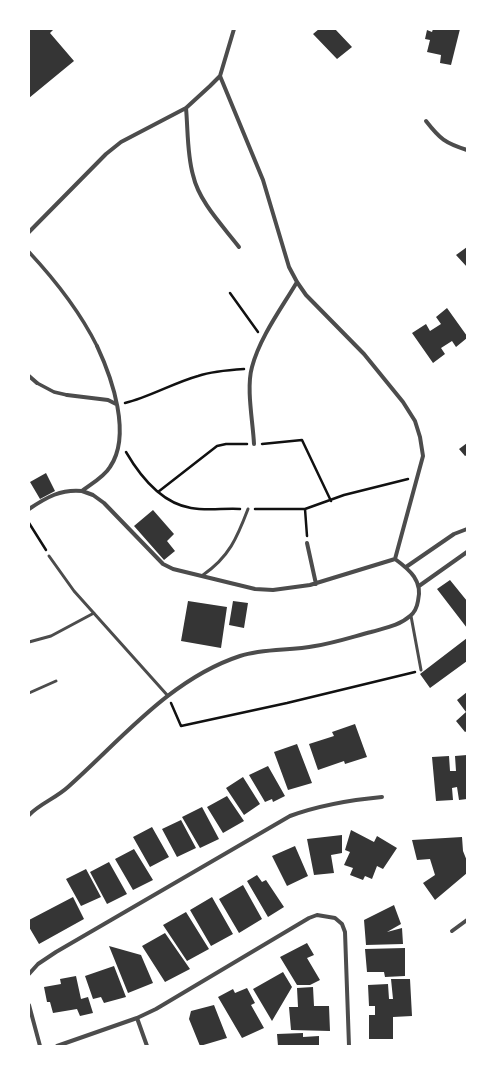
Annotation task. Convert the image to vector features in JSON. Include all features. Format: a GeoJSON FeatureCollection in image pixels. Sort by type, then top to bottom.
{"type":"FeatureCollection","features":[{"type":"Feature","properties":{"kind":"street"},"geometry":{"type":"LineString","coordinates":[[29,232],[94,165],[111,150],[122,142],[186,108],[199,98],[220,76],[234,29]]}},
{"type":"Feature","properties":{"kind":"street"},"geometry":{"type":"LineString","coordinates":[[220,76],[263,180],[289,267],[297,282],[306,295],[364,354],[403,402],[415,420],[420,438],[422,456],[418,476],[395,559]]}},
{"type":"Feature","properties":{"kind":"street"},"geometry":{"type":"LineString","coordinates":[[186,108],[193,176],[199,192],[239,247]]}},
{"type":"Feature","properties":{"kind":"street"},"geometry":{"type":"LineString","coordinates":[[426,121],[438,136],[452,145],[467,150]]}},
{"type":"Feature","properties":{"kind":"street"},"geometry":{"type":"LineString","coordinates":[[29,252],[70,300],[85,323],[97,346],[110,378],[116,404],[120,424],[120,442],[115,459],[109,468],[82,491]]}},
{"type":"Feature","properties":{"kind":"street"},"geometry":{"type":"LineString","coordinates":[[254,444],[250,384],[251,368],[264,340],[297,282]]}},
{"type":"Feature","properties":{"kind":"street"},"geometry":{"type":"LineString","coordinates":[[29,376],[37,384],[54,392],[108,400],[116,404]]}},
{"type":"Feature","properties":{"kind":"street"},"geometry":{"type":"LineString","coordinates":[[29,508],[58,492],[70,490],[82,491],[93,495],[104,503],[163,564],[173,569],[203,575],[255,589],[293,589],[316,584],[395,559]]}},
{"type":"Feature","properties":{"kind":"street"},"geometry":{"type":"LineString","coordinates":[[406,567],[454,534],[467,529]]}},
{"type":"Feature","properties":{"kind":"street"},"geometry":{"type":"LineString","coordinates":[[307,543],[316,584]]}},
{"type":"Feature","properties":{"kind":"street"},"geometry":{"type":"LineString","coordinates":[[419,586],[467,552]]}},
{"type":"Feature","properties":{"kind":"street"},"geometry":{"type":"LineString","coordinates":[[29,815],[41,804],[67,788],[134,725],[168,696],[211,668],[242,655],[316,646],[401,623],[411,616],[418,603],[419,586],[416,578],[406,567],[395,559]]}},
{"type":"Feature","properties":{"kind":"street"},"geometry":{"type":"LineString","coordinates":[[29,974],[38,964],[56,952],[290,816],[316,806],[349,800],[382,797]]}},
{"type":"Feature","properties":{"kind":"street"},"geometry":{"type":"LineString","coordinates":[[57,1046],[138,1018],[169,1002],[309,918],[317,915],[326,915],[335,918],[342,924],[346,932],[349,1046]]}},
{"type":"Feature","properties":{"kind":"street"},"geometry":{"type":"LineString","coordinates":[[452,931],[467,920]]}},
{"type":"Feature","properties":{"kind":"street"},"geometry":{"type":"LineString","coordinates":[[29,1005],[40,1046]]}},
{"type":"Feature","properties":{"kind":"street"},"geometry":{"type":"LineString","coordinates":[[138,1018],[147,1046]]}},
{"type":"Feature","properties":{"kind":"lane"},"geometry":{"type":"LineString","coordinates":[[203,575],[226,556],[234,543],[248,509]]}},
{"type":"Feature","properties":{"kind":"lane"},"geometry":{"type":"LineString","coordinates":[[49,556],[74,591],[168,696]]}},
{"type":"Feature","properties":{"kind":"lane"},"geometry":{"type":"LineString","coordinates":[[29,642],[51,636],[94,614]]}},
{"type":"Feature","properties":{"kind":"lane"},"geometry":{"type":"LineString","coordinates":[[411,616],[421,670]]}},
{"type":"Feature","properties":{"kind":"lane"},"geometry":{"type":"LineString","coordinates":[[29,693],[56,681]]}},
{"type":"Feature","properties":{"kind":"path"},"geometry":{"type":"LineString","coordinates":[[230,293],[264,340]]}},
{"type":"Feature","properties":{"kind":"path"},"geometry":{"type":"LineString","coordinates":[[116,404],[156,392],[197,376],[212,372],[251,368]]}},
{"type":"Feature","properties":{"kind":"path"},"geometry":{"type":"LineString","coordinates":[[158,492],[217,446],[226,444],[254,444],[302,440],[331,501]]}},
{"type":"Feature","properties":{"kind":"path"},"geometry":{"type":"LineString","coordinates":[[120,442],[136,467],[158,492],[167,500],[192,508],[306,509],[344,496],[418,476]]}},
{"type":"Feature","properties":{"kind":"path"},"geometry":{"type":"LineString","coordinates":[[306,509],[307,543]]}},
{"type":"Feature","properties":{"kind":"path"},"geometry":{"type":"LineString","coordinates":[[29,523],[49,556]]}},
{"type":"Feature","properties":{"kind":"path"},"geometry":{"type":"LineString","coordinates":[[168,696],[181,726],[287,703],[421,670]]}},
{"type":"Feature","properties":{"kind":"building"},"geometry":{"type":"Polygon","coordinates":[[[29,29],[54,29],[50,33],[74,61],[29,98],[29,29]]]}},
{"type":"Feature","properties":{"kind":"building"},"geometry":{"type":"Polygon","coordinates":[[[319,29],[335,29],[352,47],[337,59],[313,34],[319,29]]]}},
{"type":"Feature","properties":{"kind":"building"},"geometry":{"type":"Polygon","coordinates":[[[433,29],[460,29],[451,65],[440,63],[441,55],[427,52],[430,40],[425,39],[427,30],[432,32],[433,29]]]}},
{"type":"Feature","properties":{"kind":"building"},"geometry":{"type":"Polygon","coordinates":[[[467,247],[467,267],[456,255],[467,247]]]}},
{"type":"Feature","properties":{"kind":"building"},"geometry":{"type":"Polygon","coordinates":[[[447,308],[467,338],[456,347],[452,341],[441,348],[445,354],[433,363],[412,333],[426,324],[430,331],[441,324],[436,317],[447,308]]]}},
{"type":"Feature","properties":{"kind":"building"},"geometry":{"type":"Polygon","coordinates":[[[467,443],[467,455],[465,456],[459,449],[467,443]]]}},
{"type":"Feature","properties":{"kind":"building"},"geometry":{"type":"Polygon","coordinates":[[[46,473],[55,491],[40,499],[30,482],[46,473]]]}},
{"type":"Feature","properties":{"kind":"building"},"geometry":{"type":"Polygon","coordinates":[[[153,510],[174,534],[167,541],[175,551],[164,560],[134,526],[153,510]]]}},
{"type":"Feature","properties":{"kind":"building"},"geometry":{"type":"Polygon","coordinates":[[[450,580],[467,601],[467,628],[437,589],[450,580]]]}},
{"type":"Feature","properties":{"kind":"building"},"geometry":{"type":"Polygon","coordinates":[[[188,601],[227,607],[221,648],[181,641],[188,601]]]}},
{"type":"Feature","properties":{"kind":"building"},"geometry":{"type":"Polygon","coordinates":[[[233,601],[248,603],[244,628],[229,625],[233,601]]]}},
{"type":"Feature","properties":{"kind":"building"},"geometry":{"type":"Polygon","coordinates":[[[467,638],[467,661],[430,688],[420,674],[467,638]]]}},
{"type":"Feature","properties":{"kind":"building"},"geometry":{"type":"Polygon","coordinates":[[[467,692],[467,731],[465,732],[456,721],[466,712],[457,700],[467,692]]]}},
{"type":"Feature","properties":{"kind":"building"},"geometry":{"type":"Polygon","coordinates":[[[355,724],[367,757],[345,764],[344,761],[318,770],[309,744],[334,736],[332,732],[355,724]]]}},
{"type":"Feature","properties":{"kind":"building"},"geometry":{"type":"Polygon","coordinates":[[[297,744],[312,783],[288,790],[274,752],[297,744]]]}},
{"type":"Feature","properties":{"kind":"building"},"geometry":{"type":"Polygon","coordinates":[[[467,755],[467,799],[459,800],[457,787],[452,788],[453,800],[436,801],[432,757],[449,756],[450,771],[456,771],[455,756],[467,755]]]}},
{"type":"Feature","properties":{"kind":"building"},"geometry":{"type":"Polygon","coordinates":[[[268,766],[285,796],[273,802],[272,799],[265,802],[249,775],[268,766]]]}},
{"type":"Feature","properties":{"kind":"building"},"geometry":{"type":"Polygon","coordinates":[[[243,777],[260,804],[244,815],[226,788],[243,777]]]}},
{"type":"Feature","properties":{"kind":"building"},"geometry":{"type":"Polygon","coordinates":[[[227,796],[244,821],[223,833],[207,807],[227,796]]]}},
{"type":"Feature","properties":{"kind":"building"},"geometry":{"type":"Polygon","coordinates":[[[202,807],[219,839],[200,848],[182,817],[202,807]]]}},
{"type":"Feature","properties":{"kind":"building"},"geometry":{"type":"Polygon","coordinates":[[[181,820],[196,848],[177,857],[162,829],[181,820]]]}},
{"type":"Feature","properties":{"kind":"building"},"geometry":{"type":"Polygon","coordinates":[[[152,827],[169,857],[150,867],[133,837],[152,827]]]}},
{"type":"Feature","properties":{"kind":"building"},"geometry":{"type":"Polygon","coordinates":[[[351,830],[374,842],[377,836],[397,848],[383,869],[377,866],[372,879],[365,876],[363,880],[350,875],[353,868],[344,865],[350,852],[345,850],[351,830]]]}},
{"type":"Feature","properties":{"kind":"building"},"geometry":{"type":"Polygon","coordinates":[[[342,835],[342,853],[331,855],[334,873],[314,875],[307,839],[342,835]]]}},
{"type":"Feature","properties":{"kind":"building"},"geometry":{"type":"Polygon","coordinates":[[[462,837],[463,851],[467,861],[467,873],[435,900],[423,883],[435,875],[430,859],[417,860],[412,840],[462,837]]]}},
{"type":"Feature","properties":{"kind":"building"},"geometry":{"type":"Polygon","coordinates":[[[295,846],[308,876],[287,886],[272,856],[295,846]]]}},
{"type":"Feature","properties":{"kind":"building"},"geometry":{"type":"Polygon","coordinates":[[[134,849],[153,880],[133,890],[115,859],[134,849]]]}},
{"type":"Feature","properties":{"kind":"building"},"geometry":{"type":"Polygon","coordinates":[[[109,862],[127,894],[107,904],[90,872],[109,862]]]}},
{"type":"Feature","properties":{"kind":"building"},"geometry":{"type":"Polygon","coordinates":[[[86,869],[101,897],[81,906],[66,879],[86,869]]]}},
{"type":"Feature","properties":{"kind":"building"},"geometry":{"type":"Polygon","coordinates":[[[257,875],[262,882],[266,880],[284,907],[268,917],[247,881],[257,875]]]}},
{"type":"Feature","properties":{"kind":"building"},"geometry":{"type":"Polygon","coordinates":[[[243,885],[262,919],[239,933],[219,899],[243,885]]]}},
{"type":"Feature","properties":{"kind":"building"},"geometry":{"type":"Polygon","coordinates":[[[73,897],[84,919],[39,944],[29,927],[29,920],[73,897]]]}},
{"type":"Feature","properties":{"kind":"building"},"geometry":{"type":"Polygon","coordinates":[[[212,897],[233,934],[211,946],[190,910],[212,897]]]}},
{"type":"Feature","properties":{"kind":"building"},"geometry":{"type":"Polygon","coordinates":[[[394,905],[401,924],[387,932],[402,928],[403,944],[366,945],[364,920],[394,905]]]}},
{"type":"Feature","properties":{"kind":"building"},"geometry":{"type":"Polygon","coordinates":[[[186,912],[209,949],[187,961],[163,925],[186,912]]]}},
{"type":"Feature","properties":{"kind":"building"},"geometry":{"type":"Polygon","coordinates":[[[165,933],[190,969],[165,982],[142,946],[165,933]]]}},
{"type":"Feature","properties":{"kind":"building"},"geometry":{"type":"Polygon","coordinates":[[[307,943],[314,955],[307,958],[320,980],[310,985],[297,985],[280,957],[307,943]]]}},
{"type":"Feature","properties":{"kind":"building"},"geometry":{"type":"Polygon","coordinates":[[[109,946],[141,955],[153,983],[128,993],[109,946]]]}},
{"type":"Feature","properties":{"kind":"building"},"geometry":{"type":"Polygon","coordinates":[[[405,948],[405,976],[385,977],[384,972],[367,972],[365,949],[405,948]]]}},
{"type":"Feature","properties":{"kind":"building"},"geometry":{"type":"Polygon","coordinates":[[[114,966],[126,997],[104,1003],[101,997],[93,999],[85,976],[114,966]]]}},
{"type":"Feature","properties":{"kind":"building"},"geometry":{"type":"Polygon","coordinates":[[[283,972],[292,987],[272,1021],[253,989],[283,972]]]}},
{"type":"Feature","properties":{"kind":"building"},"geometry":{"type":"Polygon","coordinates":[[[76,976],[81,999],[88,997],[93,1013],[80,1016],[77,1009],[53,1013],[50,1002],[47,1002],[44,987],[61,984],[60,979],[76,976]]]}},
{"type":"Feature","properties":{"kind":"building"},"geometry":{"type":"Polygon","coordinates":[[[391,979],[410,979],[412,1016],[393,1017],[393,1039],[369,1039],[369,1015],[375,1015],[375,1006],[369,1006],[368,985],[388,984],[389,999],[393,999],[391,979]]]}},
{"type":"Feature","properties":{"kind":"building"},"geometry":{"type":"Polygon","coordinates":[[[313,987],[314,1006],[329,1006],[330,1031],[291,1030],[289,1007],[298,1007],[297,988],[313,987]]]}},
{"type":"Feature","properties":{"kind":"building"},"geometry":{"type":"Polygon","coordinates":[[[247,988],[255,1003],[251,1005],[264,1028],[242,1038],[218,997],[233,989],[235,993],[247,988]]]}},
{"type":"Feature","properties":{"kind":"building"},"geometry":{"type":"Polygon","coordinates":[[[214,1005],[227,1038],[200,1046],[189,1019],[191,1011],[214,1005]]]}},
{"type":"Feature","properties":{"kind":"building"},"geometry":{"type":"Polygon","coordinates":[[[303,1033],[303,1037],[319,1036],[319,1046],[278,1046],[277,1034],[303,1033]]]}}]}
